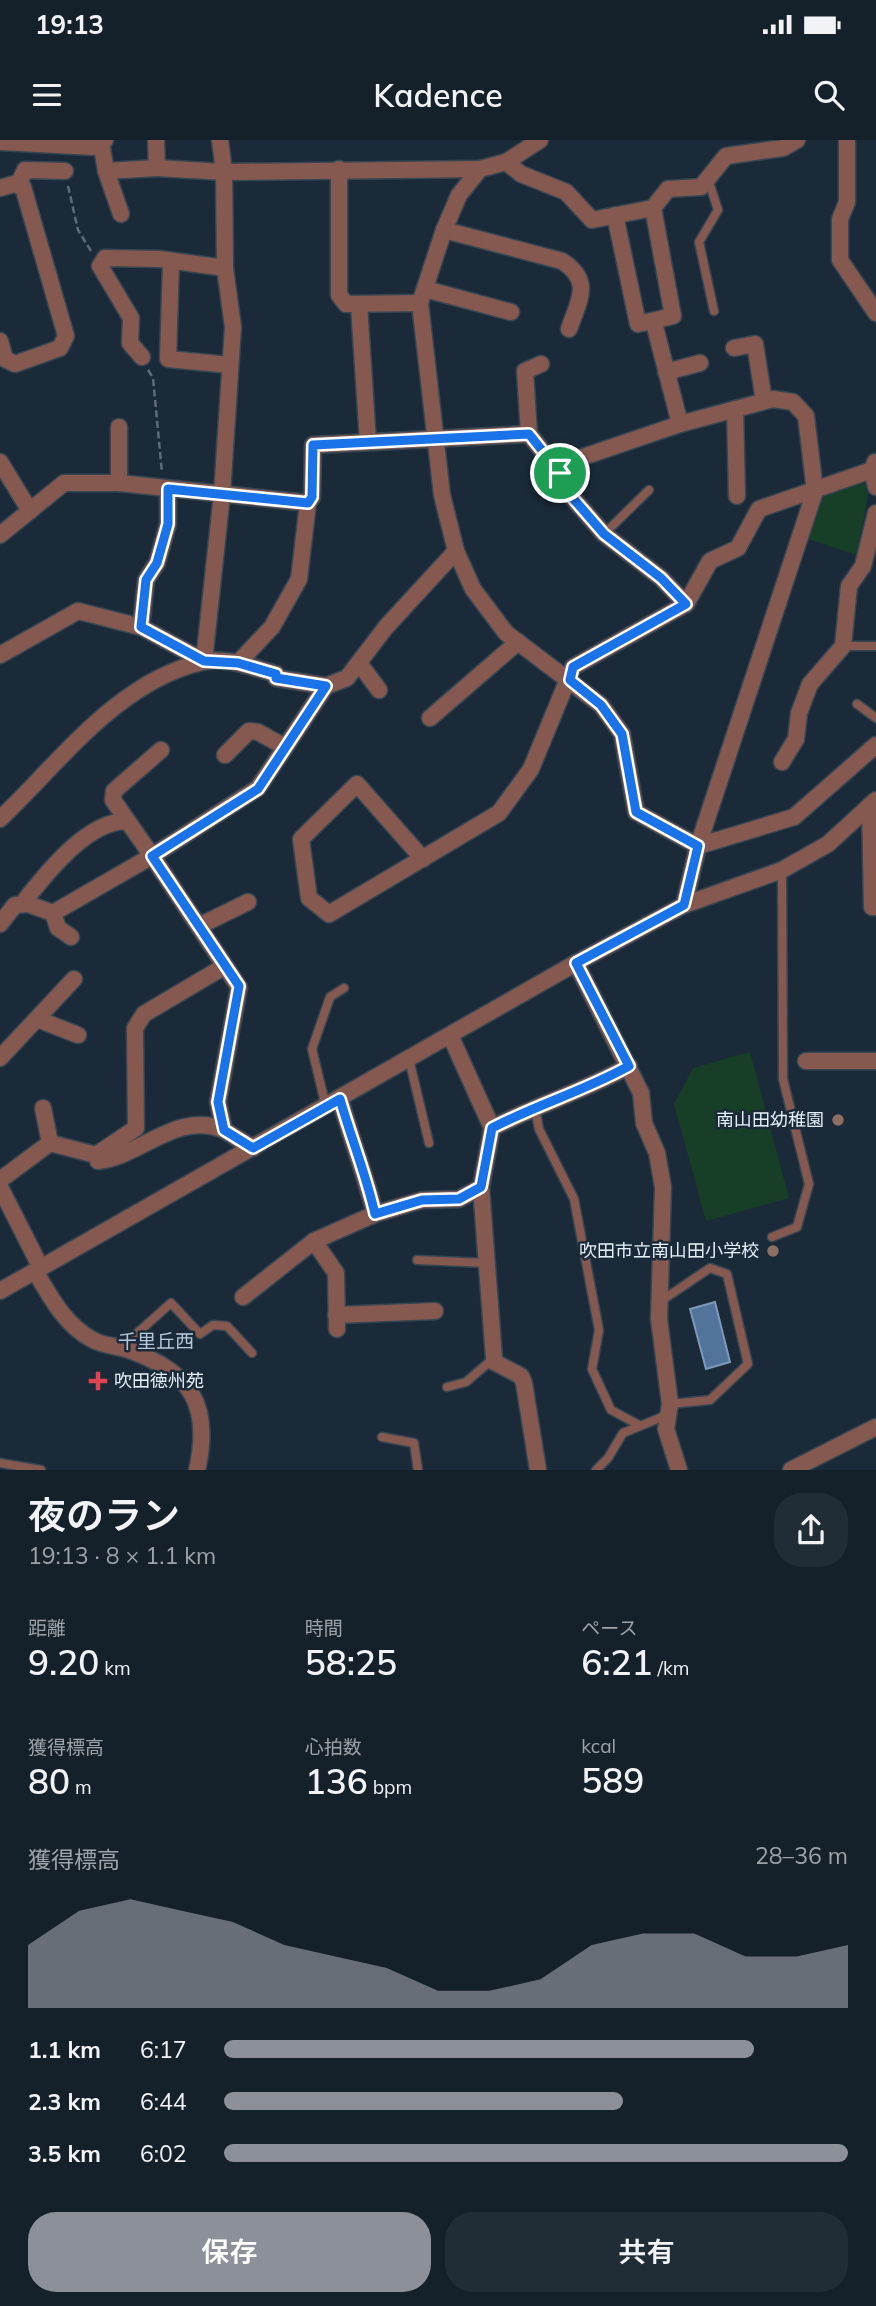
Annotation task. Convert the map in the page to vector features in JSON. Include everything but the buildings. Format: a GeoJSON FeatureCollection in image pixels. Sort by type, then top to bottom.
{"type":"FeatureCollection","features":[{"type":"Feature","properties":{"kind":"street"},"geometry":{"type":"LineString","coordinates":[[156,140],[157,168]]}},
{"type":"Feature","properties":{"kind":"street"},"geometry":{"type":"LineString","coordinates":[[204,661],[222,494],[233,327],[225,268],[224,172],[220,140]]}},
{"type":"Feature","properties":{"kind":"street"},"geometry":{"type":"LineString","coordinates":[[106,171],[157,168],[224,172],[480,169],[506,162],[540,140]]}},
{"type":"Feature","properties":{"kind":"street"},"geometry":{"type":"LineString","coordinates":[[506,162],[521,174],[566,192],[592,220],[653,208],[667,189],[701,187],[726,156],[747,147],[783,148],[797,140]]}},
{"type":"Feature","properties":{"kind":"street"},"geometry":{"type":"LineString","coordinates":[[847,140],[847,202],[839,219],[841,260],[876,313]]}},
{"type":"Feature","properties":{"kind":"street"},"geometry":{"type":"LineString","coordinates":[[0,142],[93,147],[103,141],[106,171],[121,214]]}},
{"type":"Feature","properties":{"kind":"street"},"geometry":{"type":"LineString","coordinates":[[340,169],[339,295],[346,304],[359,305],[423,296],[511,313]]}},
{"type":"Feature","properties":{"kind":"street"},"geometry":{"type":"LineString","coordinates":[[480,169],[459,195],[444,230],[423,296],[434,438],[442,495],[456,551],[473,589],[506,633],[601,705],[622,734],[636,812],[698,846],[793,817],[876,745]]}},
{"type":"Feature","properties":{"kind":"street"},"geometry":{"type":"LineString","coordinates":[[18,185],[25,170],[65,171]]}},
{"type":"Feature","properties":{"kind":"street"},"geometry":{"type":"LineString","coordinates":[[0,188],[18,185],[23,187],[66,336],[60,348],[15,364],[5,359],[0,341]]}},
{"type":"Feature","properties":{"kind":"street"},"geometry":{"type":"LineString","coordinates":[[615,215],[638,324],[654,323],[673,316],[653,208]]}},
{"type":"Feature","properties":{"kind":"street"},"geometry":{"type":"LineString","coordinates":[[444,230],[562,261],[577,270],[583,288],[569,330]]}},
{"type":"Feature","properties":{"kind":"street"},"geometry":{"type":"LineString","coordinates":[[142,357],[124,346],[131,318],[100,266],[105,258],[160,259],[225,268]]}},
{"type":"Feature","properties":{"kind":"street"},"geometry":{"type":"LineString","coordinates":[[171,262],[169,359],[230,365]]}},
{"type":"Feature","properties":{"kind":"street"},"geometry":{"type":"LineString","coordinates":[[359,305],[368,442]]}},
{"type":"Feature","properties":{"kind":"street"},"geometry":{"type":"LineString","coordinates":[[654,323],[680,424]]}},
{"type":"Feature","properties":{"kind":"street"},"geometry":{"type":"LineString","coordinates":[[734,348],[755,344],[764,401]]}},
{"type":"Feature","properties":{"kind":"street"},"geometry":{"type":"LineString","coordinates":[[666,372],[700,363]]}},
{"type":"Feature","properties":{"kind":"street"},"geometry":{"type":"LineString","coordinates":[[541,364],[525,371],[529,434],[560,473],[571,496],[604,534],[661,578],[686,604]]}},
{"type":"Feature","properties":{"kind":"street"},"geometry":{"type":"LineString","coordinates":[[560,473],[571,461],[680,424],[772,399],[793,402],[806,416],[815,491],[698,846],[684,905]]}},
{"type":"Feature","properties":{"kind":"street"},"geometry":{"type":"LineString","coordinates":[[735,409],[737,496]]}},
{"type":"Feature","properties":{"kind":"street"},"geometry":{"type":"LineString","coordinates":[[118,483],[119,427]]}},
{"type":"Feature","properties":{"kind":"street"},"geometry":{"type":"LineString","coordinates":[[238,663],[272,627],[299,579],[308,503],[312,497],[313,445],[529,434]]}},
{"type":"Feature","properties":{"kind":"street"},"geometry":{"type":"LineString","coordinates":[[0,462],[30,511]]}},
{"type":"Feature","properties":{"kind":"street"},"geometry":{"type":"LineString","coordinates":[[423,859],[357,783],[301,839],[309,898],[329,914],[423,859],[499,813],[531,769],[570,680],[573,667],[686,604],[710,561],[738,548],[759,509],[815,491],[874,465],[876,487]]}},
{"type":"Feature","properties":{"kind":"street"},"geometry":{"type":"LineString","coordinates":[[0,535],[64,483],[118,483],[308,503]]}},
{"type":"Feature","properties":{"kind":"street"},"geometry":{"type":"LineString","coordinates":[[141,627],[146,580],[157,563],[168,524],[168,489]]}},
{"type":"Feature","properties":{"kind":"street"},"geometry":{"type":"LineString","coordinates":[[782,762],[796,739],[799,713],[810,684],[843,646],[849,586],[863,566],[876,513]]}},
{"type":"Feature","properties":{"kind":"street"},"geometry":{"type":"LineString","coordinates":[[0,655],[78,611],[141,627],[204,661],[238,663],[276,674],[276,678],[326,686],[347,678],[386,626],[456,551]]}},
{"type":"Feature","properties":{"kind":"street"},"geometry":{"type":"LineString","coordinates":[[430,718],[517,642]]}},
{"type":"Feature","properties":{"kind":"street"},"geometry":{"type":"LineString","coordinates":[[0,819],[88,730],[152,682],[204,661]]}},
{"type":"Feature","properties":{"kind":"street"},"geometry":{"type":"LineString","coordinates":[[359,663],[379,690]]}},
{"type":"Feature","properties":{"kind":"street"},"geometry":{"type":"LineString","coordinates":[[0,924],[15,905],[28,904],[53,913],[152,856],[258,789],[326,686]]}},
{"type":"Feature","properties":{"kind":"street"},"geometry":{"type":"LineString","coordinates":[[225,755],[249,731],[258,732],[285,747]]}},
{"type":"Feature","properties":{"kind":"street"},"geometry":{"type":"LineString","coordinates":[[161,775],[155,756],[108,788],[113,800],[239,986],[218,1102],[224,1130]]}},
{"type":"Feature","properties":{"kind":"street"},"geometry":{"type":"LineString","coordinates":[[0,1291],[576,963],[684,905],[782,870],[828,844],[873,803]]}},
{"type":"Feature","properties":{"kind":"street"},"geometry":{"type":"LineString","coordinates":[[873,803],[872,907],[876,907]]}},
{"type":"Feature","properties":{"kind":"street"},"geometry":{"type":"LineString","coordinates":[[28,904],[26,899],[68,850],[112,821],[127,821]]}},
{"type":"Feature","properties":{"kind":"street"},"geometry":{"type":"LineString","coordinates":[[199,926],[248,902]]}},
{"type":"Feature","properties":{"kind":"street"},"geometry":{"type":"LineString","coordinates":[[53,913],[58,928],[71,937]]}},
{"type":"Feature","properties":{"kind":"street"},"geometry":{"type":"LineString","coordinates":[[576,963],[642,1093],[644,1123],[657,1153],[663,1187],[659,1319],[668,1410],[666,1429],[679,1469]]}},
{"type":"Feature","properties":{"kind":"street"},"geometry":{"type":"LineString","coordinates":[[50,1143],[96,1155],[136,1128],[135,1028],[144,1014],[225,966]]}},
{"type":"Feature","properties":{"kind":"street"},"geometry":{"type":"LineString","coordinates":[[0,1058],[37,1019],[74,986]]}},
{"type":"Feature","properties":{"kind":"street"},"geometry":{"type":"LineString","coordinates":[[37,1019],[78,1035]]}},
{"type":"Feature","properties":{"kind":"street"},"geometry":{"type":"LineString","coordinates":[[450,1035],[492,1128],[481,1187],[494,1362],[521,1376],[524,1383],[538,1469]]}},
{"type":"Feature","properties":{"kind":"street"},"geometry":{"type":"LineString","coordinates":[[806,1061],[876,1061]]}},
{"type":"Feature","properties":{"kind":"street"},"geometry":{"type":"LineString","coordinates":[[492,1128],[601,1082],[629,1066]]}},
{"type":"Feature","properties":{"kind":"street"},"geometry":{"type":"LineString","coordinates":[[340,1099],[354,1148],[363,1164],[375,1214]]}},
{"type":"Feature","properties":{"kind":"street"},"geometry":{"type":"LineString","coordinates":[[43,1108],[50,1143]]}},
{"type":"Feature","properties":{"kind":"street"},"geometry":{"type":"LineString","coordinates":[[96,1155],[98,1162],[187,1125],[207,1122],[253,1148]]}},
{"type":"Feature","properties":{"kind":"street"},"geometry":{"type":"LineString","coordinates":[[0,1180],[50,1143]]}},
{"type":"Feature","properties":{"kind":"street"},"geometry":{"type":"LineString","coordinates":[[0,1187],[60,1314],[93,1340],[129,1350],[170,1368],[191,1387],[200,1424],[197,1469]]}},
{"type":"Feature","properties":{"kind":"street"},"geometry":{"type":"LineString","coordinates":[[243,1297],[314,1241],[375,1214],[422,1200],[459,1199],[481,1187]]}},
{"type":"Feature","properties":{"kind":"street"},"geometry":{"type":"LineString","coordinates":[[314,1241],[336,1273],[337,1322],[408,1319],[435,1311]]}},
{"type":"Feature","properties":{"kind":"street"},"geometry":{"type":"LineString","coordinates":[[791,1469],[876,1427]]}},
{"type":"Feature","properties":{"kind":"lane"},"geometry":{"type":"LineString","coordinates":[[708,179],[718,210],[699,242],[714,311]]}},
{"type":"Feature","properties":{"kind":"lane"},"geometry":{"type":"LineString","coordinates":[[604,534],[649,490]]}},
{"type":"Feature","properties":{"kind":"lane"},"geometry":{"type":"LineString","coordinates":[[843,646],[876,646]]}},
{"type":"Feature","properties":{"kind":"lane"},"geometry":{"type":"LineString","coordinates":[[857,704],[876,718]]}},
{"type":"Feature","properties":{"kind":"lane"},"geometry":{"type":"LineString","coordinates":[[772,1237],[797,1227],[809,1184],[783,1079],[782,870]]}},
{"type":"Feature","properties":{"kind":"lane"},"geometry":{"type":"LineString","coordinates":[[326,1107],[312,1049],[330,997],[344,988]]}},
{"type":"Feature","properties":{"kind":"lane"},"geometry":{"type":"LineString","coordinates":[[409,1059],[429,1143]]}},
{"type":"Feature","properties":{"kind":"lane"},"geometry":{"type":"LineString","coordinates":[[535,1108],[540,1129],[574,1199],[599,1330],[592,1369],[611,1410],[639,1425]]}},
{"type":"Feature","properties":{"kind":"lane"},"geometry":{"type":"LineString","coordinates":[[417,1260],[487,1263]]}},
{"type":"Feature","properties":{"kind":"lane"},"geometry":{"type":"LineString","coordinates":[[596,1469],[608,1458],[623,1433],[668,1410],[710,1400],[748,1364],[727,1274],[710,1268],[661,1301]]}},
{"type":"Feature","properties":{"kind":"lane"},"geometry":{"type":"LineString","coordinates":[[129,1350],[135,1335],[171,1303],[201,1334],[213,1325],[226,1326],[252,1353]]}},
{"type":"Feature","properties":{"kind":"lane"},"geometry":{"type":"LineString","coordinates":[[447,1387],[466,1381],[494,1358]]}},
{"type":"Feature","properties":{"kind":"lane"},"geometry":{"type":"LineString","coordinates":[[382,1437],[414,1443],[418,1469]]}},
{"type":"Feature","properties":{"kind":"lane"},"geometry":{"type":"LineString","coordinates":[[0,1464],[40,1469]]}},
{"type":"Feature","properties":{"kind":"path"},"geometry":{"type":"LineString","coordinates":[[65,171],[78,230],[100,266]]}},
{"type":"Feature","properties":{"kind":"path"},"geometry":{"type":"LineString","coordinates":[[142,357],[153,379],[162,480],[168,489]]}},
{"type":"Feature","properties":{"kind":"green space"},"geometry":{"type":"Polygon","coordinates":[[[855,481],[865,484],[868,495],[857,555],[808,539],[823,494],[855,481]]]}},
{"type":"Feature","properties":{"kind":"green space"},"geometry":{"type":"Polygon","coordinates":[[[750,1052],[789,1198],[706,1221],[674,1104],[693,1068],[750,1052]]]}},
{"type":"Feature","properties":{"kind":"water"},"geometry":{"type":"Polygon","coordinates":[[[715,1302],[730,1362],[706,1369],[690,1309],[715,1302]]]}},
{"type":"Feature","properties":{"kind":"place","name":"南山田幼稚園"},"geometry":{"type":"Point","coordinates":[838,1120]}},
{"type":"Feature","properties":{"kind":"place","name":"吹田市立南山田小学校"},"geometry":{"type":"Point","coordinates":[773,1251]}},
{"type":"Feature","properties":{"kind":"place","name":"吹田徳州苑"},"geometry":{"type":"Point","coordinates":[98,1381]}},
{"type":"Feature","properties":{"kind":"district","name":"千里丘西"},"geometry":{"type":"Point","coordinates":[156,1341]}},
{"type":"Feature","properties":{"kind":"route"},"geometry":{"type":"LineString","coordinates":[[529,434],[560,473],[571,496],[604,534],[661,578],[686,604],[573,667],[570,680],[601,705],[622,734],[636,812],[698,846],[684,905],[576,963],[629,1066],[601,1082],[525,1111],[492,1128],[481,1187],[459,1199],[422,1200],[375,1214],[363,1164],[354,1148],[340,1099],[253,1148],[224,1130],[218,1102],[239,986],[152,856],[258,789],[326,686],[276,678],[276,674],[238,663],[204,661],[141,627],[146,580],[157,563],[168,524],[168,489],[308,503],[312,497],[313,445],[529,434]]}}]}
